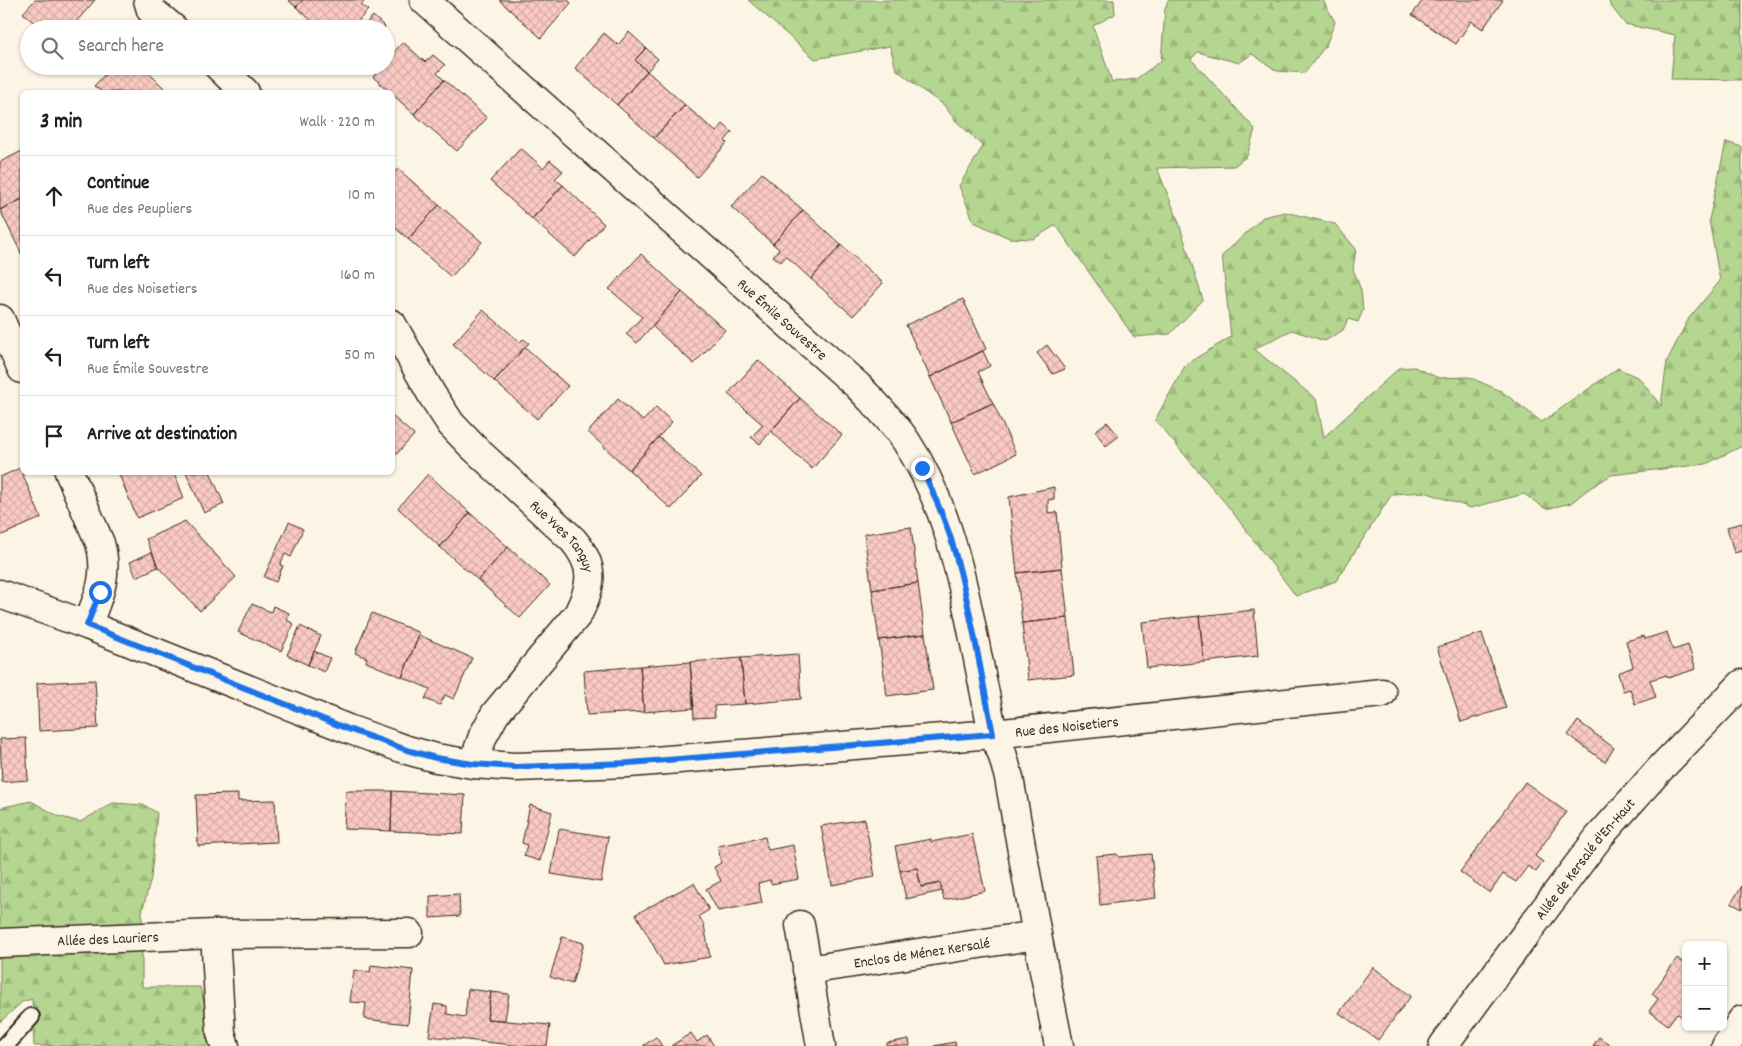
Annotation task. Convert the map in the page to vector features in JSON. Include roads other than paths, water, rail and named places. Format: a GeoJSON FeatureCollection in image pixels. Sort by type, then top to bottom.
{"type":"FeatureCollection","features":[{"type":"Feature","properties":{"kind":"street"},"geometry":{"type":"LineString","coordinates":[[148,0],[152,10],[164,20]]}},
{"type":"Feature","properties":{"kind":"street","name":"Rue Émile Souvestre"},"geometry":{"type":"LineString","coordinates":[[424,0],[858,386],[887,416],[906,441],[922,468],[950,538],[961,576],[993,734]]}},
{"type":"Feature","properties":{"kind":"street"},"geometry":{"type":"LineString","coordinates":[[227,75],[243,90]]}},
{"type":"Feature","properties":{"kind":"street"},"geometry":{"type":"LineString","coordinates":[[0,319],[20,364]]}},
{"type":"Feature","properties":{"kind":"street","name":"Rue Yves Tanguy"},"geometry":{"type":"LineString","coordinates":[[395,329],[432,395],[451,424],[573,540],[582,551],[588,564],[590,585],[578,614],[495,714],[483,736],[473,764]]}},
{"type":"Feature","properties":{"kind":"street"},"geometry":{"type":"LineString","coordinates":[[70,475],[104,555],[105,568],[100,592],[87,625]]}},
{"type":"Feature","properties":{"kind":"street","name":"Rue des Noisetiers"},"geometry":{"type":"LineString","coordinates":[[0,594],[87,625],[348,729],[407,750],[436,758],[473,764],[515,767],[629,763],[993,734],[1382,693]]}},
{"type":"Feature","properties":{"kind":"street","name":"Allée de Kersalé d'En-Haut"},"geometry":{"type":"LineString","coordinates":[[1443,1046],[1600,837],[1659,770],[1742,684]]}},
{"type":"Feature","properties":{"kind":"street"},"geometry":{"type":"LineString","coordinates":[[993,734],[1002,753],[1009,778],[1059,1046]]}},
{"type":"Feature","properties":{"kind":"street"},"geometry":{"type":"LineString","coordinates":[[800,925],[821,1046]]}},
{"type":"Feature","properties":{"kind":"street","name":"Allée des Lauriers"},"geometry":{"type":"LineString","coordinates":[[0,943],[215,934],[409,933]]}},
{"type":"Feature","properties":{"kind":"street"},"geometry":{"type":"LineString","coordinates":[[215,934],[221,1033],[225,1046]]}},
{"type":"Feature","properties":{"kind":"street","name":"Enclos de Ménez Kersalé"},"geometry":{"type":"LineString","coordinates":[[807,970],[1037,935]]}},
{"type":"Feature","properties":{"kind":"street"},"geometry":{"type":"LineString","coordinates":[[1726,1046],[1742,1020]]}},
{"type":"Feature","properties":{"kind":"lane"},"geometry":{"type":"LineString","coordinates":[[6,1046],[31,1017]]}}]}
